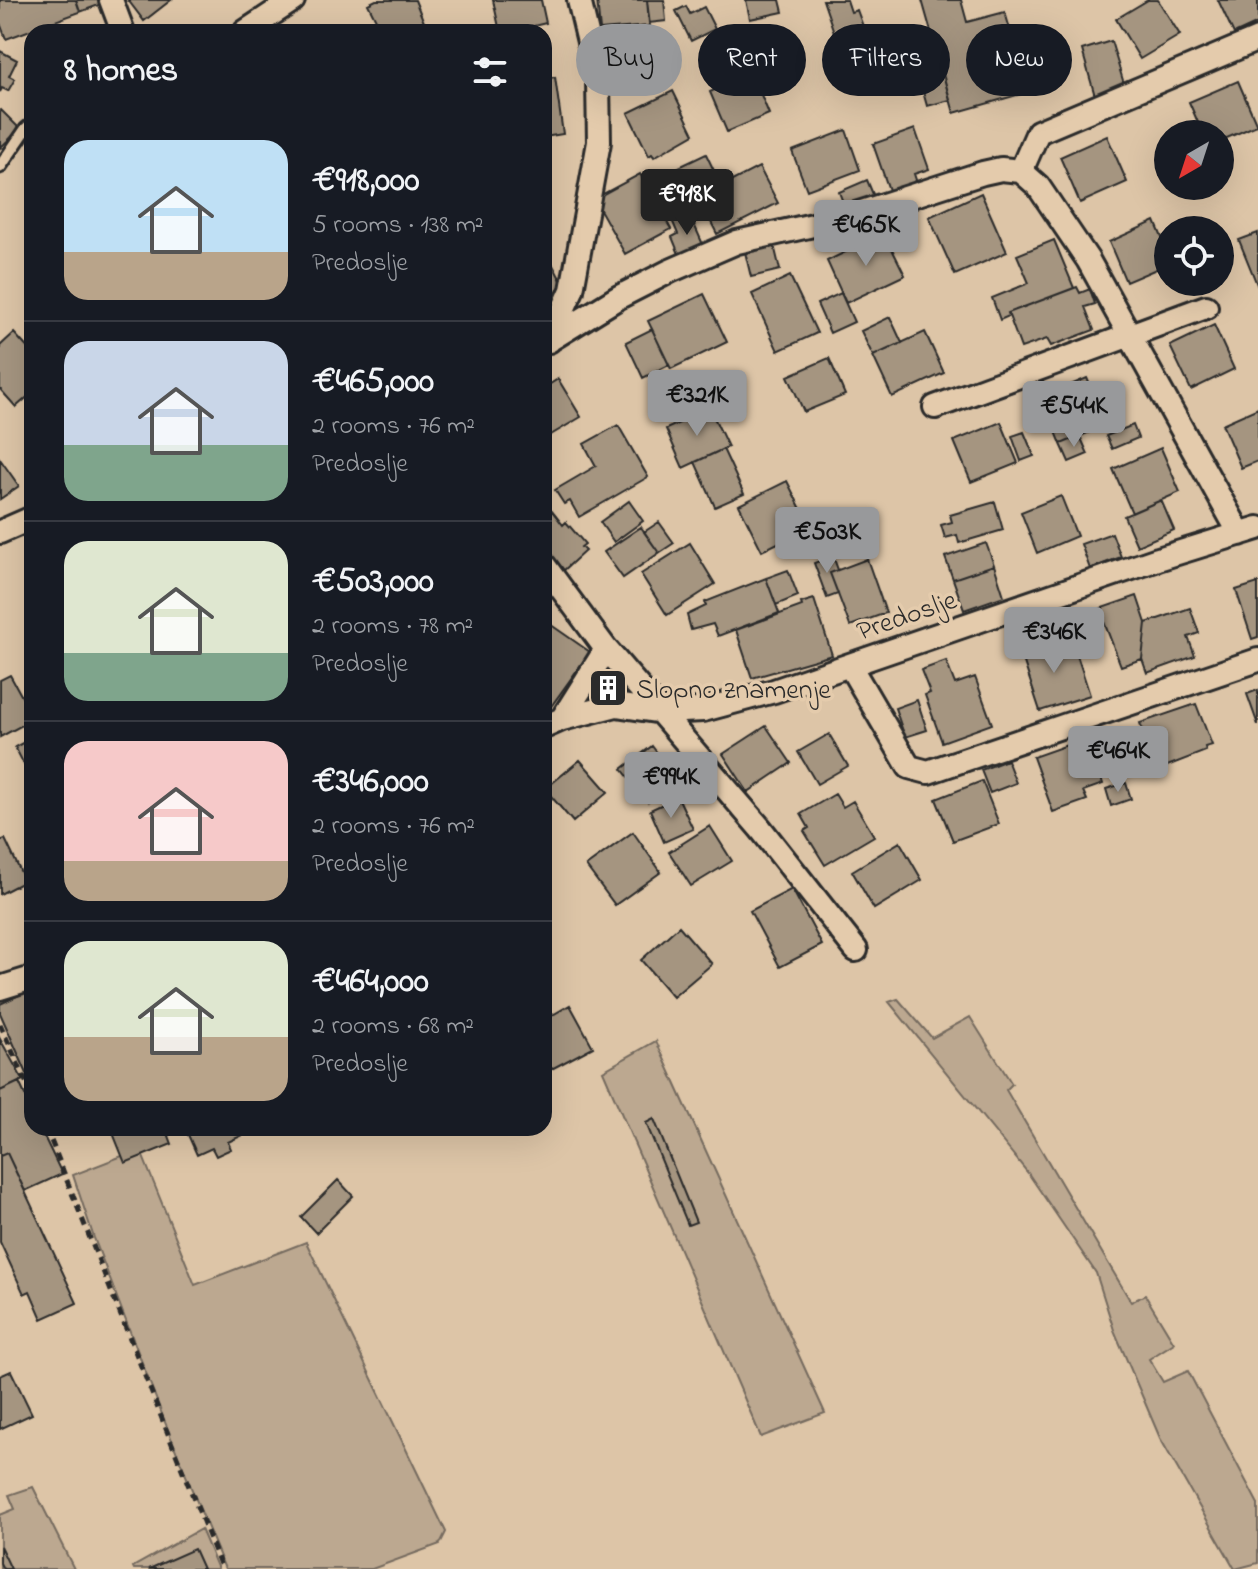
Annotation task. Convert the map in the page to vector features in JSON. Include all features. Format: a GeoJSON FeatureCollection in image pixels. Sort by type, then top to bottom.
{"type":"FeatureCollection","features":[{"type":"Feature","properties":{"kind":"street"},"geometry":{"type":"LineString","coordinates":[[111,0],[120,24]]}},
{"type":"Feature","properties":{"kind":"street"},"geometry":{"type":"LineString","coordinates":[[257,24],[293,0]]}},
{"type":"Feature","properties":{"kind":"street"},"geometry":{"type":"LineString","coordinates":[[552,333],[572,290],[599,142],[598,80],[579,0]]}},
{"type":"Feature","properties":{"kind":"street"},"geometry":{"type":"LineString","coordinates":[[1021,171],[1038,132],[1258,39]]}},
{"type":"Feature","properties":{"kind":"street"},"geometry":{"type":"LineString","coordinates":[[552,339],[619,297],[737,242],[840,219],[983,173],[1001,169],[1021,171],[1038,186],[1088,260],[1129,335],[1249,531]]}},
{"type":"Feature","properties":{"kind":"street"},"geometry":{"type":"LineString","coordinates":[[935,407],[1206,307]]}},
{"type":"Feature","properties":{"kind":"street"},"geometry":{"type":"LineString","coordinates":[[0,532],[24,522]]}},
{"type":"Feature","properties":{"kind":"street","name":"Predoslje"},"geometry":{"type":"LineString","coordinates":[[553,723],[616,705],[662,712],[703,710],[774,691],[1158,559],[1249,531]]}},
{"type":"Feature","properties":{"kind":"street"},"geometry":{"type":"LineString","coordinates":[[552,576],[606,649],[760,828],[856,950]]}},
{"type":"Feature","properties":{"kind":"street"},"geometry":{"type":"LineString","coordinates":[[553,723],[606,649]]}},
{"type":"Feature","properties":{"kind":"street"},"geometry":{"type":"LineString","coordinates":[[850,666],[909,767],[928,772],[1258,660]]}},
{"type":"Feature","properties":{"kind":"street"},"geometry":{"type":"LineString","coordinates":[[0,988],[24,980]]}},
{"type":"Feature","properties":{"kind":"lane"},"geometry":{"type":"LineString","coordinates":[[0,167],[24,132]]}},
{"type":"Feature","properties":{"kind":"path"},"geometry":{"type":"LineString","coordinates":[[0,1024],[24,1077]]}},
{"type":"Feature","properties":{"kind":"path"},"geometry":{"type":"LineString","coordinates":[[49,1136],[222,1569]]}},
{"type":"Feature","properties":{"kind":"shaded area"},"geometry":{"type":"Polygon","coordinates":[[[898,999],[932,1038],[970,1017],[1012,1084],[1006,1090],[1131,1302],[1145,1295],[1174,1343],[1149,1359],[1163,1382],[1188,1371],[1258,1504],[1258,1563],[1235,1569],[1160,1438],[1114,1330],[1096,1273],[1028,1173],[889,1002],[898,999]]]}},
{"type":"Feature","properties":{"kind":"shaded area"},"geometry":{"type":"Polygon","coordinates":[[[656,1041],[825,1413],[761,1437],[603,1071],[656,1041]]]}},
{"type":"Feature","properties":{"kind":"shaded area"},"geometry":{"type":"Polygon","coordinates":[[[140,1149],[195,1285],[306,1242],[446,1532],[440,1544],[372,1569],[225,1569],[180,1461],[94,1238],[73,1175],[140,1149]]]}},
{"type":"Feature","properties":{"kind":"shaded area"},"geometry":{"type":"Polygon","coordinates":[[[33,1487],[74,1569],[0,1569],[0,1515],[15,1509],[9,1495],[33,1487]]]}},
{"type":"Feature","properties":{"kind":"shaded area"},"geometry":{"type":"Polygon","coordinates":[[[201,1529],[218,1569],[134,1569],[133,1567],[201,1529]]]}},
{"type":"Feature","properties":{"kind":"building"},"geometry":{"type":"Polygon","coordinates":[[[0,0],[76,0],[80,12],[47,24],[24,24],[24,32],[6,39],[0,23],[0,0]]]}},
{"type":"Feature","properties":{"kind":"building"},"geometry":{"type":"Polygon","coordinates":[[[76,0],[106,0],[107,2],[80,12],[76,0]]]}},
{"type":"Feature","properties":{"kind":"building"},"geometry":{"type":"Polygon","coordinates":[[[128,0],[171,0],[144,21],[128,0]]]}},
{"type":"Feature","properties":{"kind":"building"},"geometry":{"type":"Polygon","coordinates":[[[376,0],[415,0],[425,24],[378,24],[368,4],[376,0]]]}},
{"type":"Feature","properties":{"kind":"building"},"geometry":{"type":"Polygon","coordinates":[[[493,0],[541,0],[546,23],[498,24],[493,0]]]}},
{"type":"Feature","properties":{"kind":"building"},"geometry":{"type":"Polygon","coordinates":[[[597,0],[647,0],[650,24],[599,24],[597,0]]]}},
{"type":"Feature","properties":{"kind":"building"},"geometry":{"type":"Polygon","coordinates":[[[647,0],[664,0],[666,21],[649,23],[647,0]]]}},
{"type":"Feature","properties":{"kind":"building"},"geometry":{"type":"Polygon","coordinates":[[[746,0],[780,0],[783,12],[750,19],[746,0]]]}},
{"type":"Feature","properties":{"kind":"building"},"geometry":{"type":"Polygon","coordinates":[[[823,0],[847,0],[851,12],[857,10],[862,24],[831,24],[823,0]]]}},
{"type":"Feature","properties":{"kind":"building"},"geometry":{"type":"Polygon","coordinates":[[[922,0],[961,0],[967,22],[1005,12],[1008,24],[966,24],[966,96],[1014,96],[954,113],[949,96],[950,24],[929,24],[922,0]]]}},
{"type":"Feature","properties":{"kind":"building"},"geometry":{"type":"Polygon","coordinates":[[[1148,0],[1158,0],[1180,35],[1140,59],[1116,19],[1148,0]]]}},
{"type":"Feature","properties":{"kind":"building"},"geometry":{"type":"Polygon","coordinates":[[[1218,0],[1258,0],[1258,23],[1234,34],[1218,0]]]}},
{"type":"Feature","properties":{"kind":"building"},"geometry":{"type":"Polygon","coordinates":[[[686,6],[690,14],[704,7],[712,24],[698,24],[698,38],[691,41],[676,11],[686,6]]]}},
{"type":"Feature","properties":{"kind":"building"},"geometry":{"type":"Polygon","coordinates":[[[1111,41],[1125,87],[1095,96],[1082,50],[1111,41]]]}},
{"type":"Feature","properties":{"kind":"building"},"geometry":{"type":"Polygon","coordinates":[[[0,51],[17,60],[9,76],[15,79],[8,91],[2,88],[0,92],[0,51]]]}},
{"type":"Feature","properties":{"kind":"building"},"geometry":{"type":"Polygon","coordinates":[[[555,77],[563,134],[552,136],[552,78],[555,77]]]}},
{"type":"Feature","properties":{"kind":"building"},"geometry":{"type":"Polygon","coordinates":[[[1238,81],[1257,125],[1234,135],[1234,120],[1197,120],[1189,102],[1238,81]]]}},
{"type":"Feature","properties":{"kind":"building"},"geometry":{"type":"Polygon","coordinates":[[[663,96],[675,96],[694,134],[654,157],[652,154],[649,156],[628,113],[663,96]]]}},
{"type":"Feature","properties":{"kind":"building"},"geometry":{"type":"Polygon","coordinates":[[[712,96],[762,96],[769,114],[727,132],[712,96]]]}},
{"type":"Feature","properties":{"kind":"building"},"geometry":{"type":"Polygon","coordinates":[[[924,96],[949,96],[950,100],[927,106],[924,96]]]}},
{"type":"Feature","properties":{"kind":"building"},"geometry":{"type":"Polygon","coordinates":[[[1,110],[20,129],[0,148],[0,113],[1,110]]]}},
{"type":"Feature","properties":{"kind":"building"},"geometry":{"type":"Polygon","coordinates":[[[915,129],[929,169],[914,174],[917,183],[890,193],[873,144],[915,129]]]}},
{"type":"Feature","properties":{"kind":"building"},"geometry":{"type":"Polygon","coordinates":[[[846,130],[860,170],[807,190],[792,151],[846,130]]]}},
{"type":"Feature","properties":{"kind":"building"},"geometry":{"type":"Polygon","coordinates":[[[1107,136],[1127,182],[1080,203],[1060,157],[1107,136]]]}},
{"type":"Feature","properties":{"kind":"building"},"geometry":{"type":"Polygon","coordinates":[[[706,154],[719,181],[692,194],[679,167],[706,154]]]}},
{"type":"Feature","properties":{"kind":"building"},"geometry":{"type":"Polygon","coordinates":[[[759,167],[778,203],[717,234],[699,198],[759,167]]]}},
{"type":"Feature","properties":{"kind":"building"},"geometry":{"type":"Polygon","coordinates":[[[640,174],[671,229],[625,254],[594,199],[640,174]]]}},
{"type":"Feature","properties":{"kind":"building"},"geometry":{"type":"Polygon","coordinates":[[[867,180],[875,199],[846,210],[839,192],[867,180]]]}},
{"type":"Feature","properties":{"kind":"building"},"geometry":{"type":"Polygon","coordinates":[[[981,193],[1007,252],[955,275],[929,217],[981,193]]]}},
{"type":"Feature","properties":{"kind":"building"},"geometry":{"type":"Polygon","coordinates":[[[689,213],[705,249],[681,259],[672,237],[678,234],[672,220],[689,213]]]}},
{"type":"Feature","properties":{"kind":"building"},"geometry":{"type":"Polygon","coordinates":[[[1154,221],[1154,270],[1126,282],[1109,242],[1154,221]]]}},
{"type":"Feature","properties":{"kind":"building"},"geometry":{"type":"Polygon","coordinates":[[[884,233],[905,275],[846,303],[827,261],[884,233]]]}},
{"type":"Feature","properties":{"kind":"building"},"geometry":{"type":"Polygon","coordinates":[[[1258,233],[1258,287],[1239,240],[1258,233]]]}},
{"type":"Feature","properties":{"kind":"building"},"geometry":{"type":"Polygon","coordinates":[[[1054,240],[1074,288],[1008,313],[1009,316],[1000,320],[992,298],[1029,283],[1017,255],[1054,240]]]}},
{"type":"Feature","properties":{"kind":"building"},"geometry":{"type":"Polygon","coordinates":[[[774,245],[780,270],[751,277],[745,252],[774,245]]]}},
{"type":"Feature","properties":{"kind":"building"},"geometry":{"type":"Polygon","coordinates":[[[552,263],[565,288],[552,294],[552,263]]]}},
{"type":"Feature","properties":{"kind":"building"},"geometry":{"type":"Polygon","coordinates":[[[790,276],[817,333],[778,351],[752,294],[790,276]]]}},
{"type":"Feature","properties":{"kind":"building"},"geometry":{"type":"Polygon","coordinates":[[[1077,287],[1080,293],[1090,289],[1095,304],[1085,307],[1094,330],[1051,346],[1047,339],[1021,348],[1008,313],[1077,287]]]}},
{"type":"Feature","properties":{"kind":"building"},"geometry":{"type":"Polygon","coordinates":[[[841,293],[854,322],[830,333],[817,304],[841,293]]]}},
{"type":"Feature","properties":{"kind":"building"},"geometry":{"type":"Polygon","coordinates":[[[704,294],[727,342],[671,369],[648,321],[704,294]]]}},
{"type":"Feature","properties":{"kind":"building"},"geometry":{"type":"Polygon","coordinates":[[[890,317],[902,343],[873,356],[861,331],[890,317]]]}},
{"type":"Feature","properties":{"kind":"building"},"geometry":{"type":"Polygon","coordinates":[[[1214,325],[1234,369],[1191,390],[1170,346],[1214,325]]]}},
{"type":"Feature","properties":{"kind":"building"},"geometry":{"type":"Polygon","coordinates":[[[652,329],[669,365],[643,378],[626,342],[652,329]]]}},
{"type":"Feature","properties":{"kind":"building"},"geometry":{"type":"Polygon","coordinates":[[[925,332],[944,373],[892,397],[873,356],[925,332]]]}},
{"type":"Feature","properties":{"kind":"building"},"geometry":{"type":"Polygon","coordinates":[[[14,333],[24,344],[24,400],[16,407],[0,389],[0,346],[14,333]]]}},
{"type":"Feature","properties":{"kind":"building"},"geometry":{"type":"Polygon","coordinates":[[[829,358],[845,395],[804,412],[788,376],[829,358]]]}},
{"type":"Feature","properties":{"kind":"building"},"geometry":{"type":"Polygon","coordinates":[[[1087,378],[1107,425],[1061,444],[1042,397],[1087,378]]]}},
{"type":"Feature","properties":{"kind":"building"},"geometry":{"type":"Polygon","coordinates":[[[558,379],[581,417],[552,434],[552,383],[558,379]]]}},
{"type":"Feature","properties":{"kind":"building"},"geometry":{"type":"Polygon","coordinates":[[[1258,408],[1258,461],[1241,468],[1222,424],[1258,408]]]}},
{"type":"Feature","properties":{"kind":"building"},"geometry":{"type":"Polygon","coordinates":[[[710,409],[728,447],[683,468],[666,429],[710,409]]]}},
{"type":"Feature","properties":{"kind":"building"},"geometry":{"type":"Polygon","coordinates":[[[1001,422],[1018,463],[971,482],[954,441],[1001,422]]]}},
{"type":"Feature","properties":{"kind":"building"},"geometry":{"type":"Polygon","coordinates":[[[618,425],[648,477],[579,517],[570,501],[564,504],[555,490],[596,466],[584,444],[618,425]]]}},
{"type":"Feature","properties":{"kind":"building"},"geometry":{"type":"Polygon","coordinates":[[[1133,425],[1138,438],[1112,449],[1106,436],[1133,425]]]}},
{"type":"Feature","properties":{"kind":"building"},"geometry":{"type":"Polygon","coordinates":[[[1024,432],[1034,456],[1021,461],[1012,436],[1024,432]]]}},
{"type":"Feature","properties":{"kind":"building"},"geometry":{"type":"Polygon","coordinates":[[[1080,436],[1088,454],[1069,462],[1061,444],[1080,436]]]}},
{"type":"Feature","properties":{"kind":"building"},"geometry":{"type":"Polygon","coordinates":[[[1161,448],[1180,492],[1132,513],[1113,469],[1161,448]]]}},
{"type":"Feature","properties":{"kind":"building"},"geometry":{"type":"Polygon","coordinates":[[[723,449],[744,494],[715,507],[695,462],[723,449]]]}},
{"type":"Feature","properties":{"kind":"building"},"geometry":{"type":"Polygon","coordinates":[[[0,459],[19,486],[0,499],[0,459]]]}},
{"type":"Feature","properties":{"kind":"building"},"geometry":{"type":"Polygon","coordinates":[[[787,481],[810,527],[762,551],[739,505],[787,481]]]}},
{"type":"Feature","properties":{"kind":"building"},"geometry":{"type":"Polygon","coordinates":[[[1061,496],[1077,536],[1037,553],[1021,512],[1061,496]]]}},
{"type":"Feature","properties":{"kind":"building"},"geometry":{"type":"Polygon","coordinates":[[[1161,500],[1174,530],[1137,546],[1124,516],[1161,500]]]}},
{"type":"Feature","properties":{"kind":"building"},"geometry":{"type":"Polygon","coordinates":[[[629,501],[643,521],[614,542],[600,522],[629,501]]]}},
{"type":"Feature","properties":{"kind":"building"},"geometry":{"type":"Polygon","coordinates":[[[995,502],[1003,530],[959,543],[957,535],[945,538],[941,525],[952,522],[950,515],[995,502]]]}},
{"type":"Feature","properties":{"kind":"building"},"geometry":{"type":"Polygon","coordinates":[[[552,511],[585,544],[581,547],[585,551],[562,572],[552,561],[552,511]]]}},
{"type":"Feature","properties":{"kind":"building"},"geometry":{"type":"Polygon","coordinates":[[[659,522],[674,543],[659,553],[644,532],[659,522]]]}},
{"type":"Feature","properties":{"kind":"building"},"geometry":{"type":"Polygon","coordinates":[[[641,527],[659,553],[623,578],[604,552],[641,527]]]}},
{"type":"Feature","properties":{"kind":"building"},"geometry":{"type":"Polygon","coordinates":[[[1112,533],[1121,557],[1090,569],[1081,544],[1112,533]]]}},
{"type":"Feature","properties":{"kind":"building"},"geometry":{"type":"Polygon","coordinates":[[[690,543],[715,584],[667,615],[641,574],[690,543]]]}},
{"type":"Feature","properties":{"kind":"building"},"geometry":{"type":"Polygon","coordinates":[[[986,543],[994,565],[953,579],[945,557],[986,543]]]}},
{"type":"Feature","properties":{"kind":"building"},"geometry":{"type":"Polygon","coordinates":[[[833,556],[838,570],[830,573],[838,594],[827,598],[814,563],[833,556]]]}},
{"type":"Feature","properties":{"kind":"building"},"geometry":{"type":"Polygon","coordinates":[[[867,559],[886,613],[850,626],[830,573],[867,559]]]}},
{"type":"Feature","properties":{"kind":"building"},"geometry":{"type":"Polygon","coordinates":[[[994,565],[1004,596],[964,610],[953,579],[994,565]]]}},
{"type":"Feature","properties":{"kind":"building"},"geometry":{"type":"Polygon","coordinates":[[[788,570],[798,596],[776,605],[766,578],[788,570]]]}},
{"type":"Feature","properties":{"kind":"building"},"geometry":{"type":"Polygon","coordinates":[[[766,578],[779,613],[718,636],[713,624],[691,630],[687,615],[706,606],[705,602],[766,578]]]}},
{"type":"Feature","properties":{"kind":"building"},"geometry":{"type":"Polygon","coordinates":[[[1258,583],[1258,637],[1252,639],[1236,590],[1258,583]]]}},
{"type":"Feature","properties":{"kind":"building"},"geometry":{"type":"Polygon","coordinates":[[[1137,596],[1146,623],[1142,659],[1121,666],[1099,609],[1137,596]]]}},
{"type":"Feature","properties":{"kind":"building"},"geometry":{"type":"Polygon","coordinates":[[[814,599],[832,655],[752,678],[736,630],[814,599]]]}},
{"type":"Feature","properties":{"kind":"building"},"geometry":{"type":"Polygon","coordinates":[[[1190,608],[1199,633],[1188,637],[1195,656],[1147,673],[1142,659],[1146,623],[1190,608]]]}},
{"type":"Feature","properties":{"kind":"building"},"geometry":{"type":"Polygon","coordinates":[[[552,626],[590,652],[552,705],[552,626]]]}},
{"type":"Feature","properties":{"kind":"building"},"geometry":{"type":"Polygon","coordinates":[[[1048,637],[1055,656],[1075,649],[1090,695],[1040,711],[1019,647],[1048,637]]]}},
{"type":"Feature","properties":{"kind":"building"},"geometry":{"type":"Polygon","coordinates":[[[946,661],[955,684],[975,677],[992,724],[942,742],[925,695],[930,693],[921,670],[946,661]]]}},
{"type":"Feature","properties":{"kind":"building"},"geometry":{"type":"Polygon","coordinates":[[[10,675],[24,700],[24,724],[0,737],[0,680],[10,675]]]}},
{"type":"Feature","properties":{"kind":"building"},"geometry":{"type":"Polygon","coordinates":[[[1258,690],[1258,725],[1247,694],[1258,690]]]}},
{"type":"Feature","properties":{"kind":"building"},"geometry":{"type":"Polygon","coordinates":[[[917,700],[927,730],[905,737],[895,708],[917,700]]]}},
{"type":"Feature","properties":{"kind":"building"},"geometry":{"type":"Polygon","coordinates":[[[1196,704],[1212,745],[1205,747],[1206,751],[1157,770],[1140,723],[1196,704]]]}},
{"type":"Feature","properties":{"kind":"building"},"geometry":{"type":"Polygon","coordinates":[[[766,726],[791,763],[748,792],[723,754],[766,726]]]}},
{"type":"Feature","properties":{"kind":"building"},"geometry":{"type":"Polygon","coordinates":[[[829,734],[848,766],[817,784],[798,752],[829,734]]]}},
{"type":"Feature","properties":{"kind":"building"},"geometry":{"type":"Polygon","coordinates":[[[1087,738],[1103,784],[1083,791],[1087,800],[1053,812],[1033,757],[1087,738]]]}},
{"type":"Feature","properties":{"kind":"building"},"geometry":{"type":"Polygon","coordinates":[[[24,742],[24,764],[15,747],[24,742]]]}},
{"type":"Feature","properties":{"kind":"building"},"geometry":{"type":"Polygon","coordinates":[[[652,746],[677,779],[648,802],[622,769],[652,746]]]}},
{"type":"Feature","properties":{"kind":"building"},"geometry":{"type":"Polygon","coordinates":[[[580,760],[608,792],[573,822],[552,797],[552,783],[580,760]]]}},
{"type":"Feature","properties":{"kind":"building"},"geometry":{"type":"Polygon","coordinates":[[[1007,760],[1016,783],[990,793],[981,770],[1007,760]]]}},
{"type":"Feature","properties":{"kind":"building"},"geometry":{"type":"Polygon","coordinates":[[[982,781],[999,824],[953,841],[936,799],[982,781]]]}},
{"type":"Feature","properties":{"kind":"building"},"geometry":{"type":"Polygon","coordinates":[[[1126,783],[1131,799],[1111,806],[1106,789],[1126,783]]]}},
{"type":"Feature","properties":{"kind":"building"},"geometry":{"type":"Polygon","coordinates":[[[835,794],[843,807],[853,801],[874,836],[825,865],[804,831],[809,828],[801,814],[835,794]]]}},
{"type":"Feature","properties":{"kind":"building"},"geometry":{"type":"Polygon","coordinates":[[[678,797],[693,829],[664,842],[650,810],[678,797]]]}},
{"type":"Feature","properties":{"kind":"building"},"geometry":{"type":"Polygon","coordinates":[[[710,826],[732,861],[691,886],[669,852],[710,826]]]}},
{"type":"Feature","properties":{"kind":"building"},"geometry":{"type":"Polygon","coordinates":[[[633,832],[661,872],[615,905],[586,866],[633,832]]]}},
{"type":"Feature","properties":{"kind":"building"},"geometry":{"type":"Polygon","coordinates":[[[5,839],[24,882],[0,894],[0,841],[5,839]]]}},
{"type":"Feature","properties":{"kind":"building"},"geometry":{"type":"Polygon","coordinates":[[[900,842],[922,880],[874,909],[852,871],[900,842]]]}},
{"type":"Feature","properties":{"kind":"building"},"geometry":{"type":"Polygon","coordinates":[[[792,889],[822,945],[780,967],[750,911],[792,889]]]}},
{"type":"Feature","properties":{"kind":"building"},"geometry":{"type":"Polygon","coordinates":[[[679,926],[712,964],[673,997],[641,960],[679,926]]]}},
{"type":"Feature","properties":{"kind":"building"},"geometry":{"type":"Polygon","coordinates":[[[24,993],[24,1067],[0,1013],[0,1004],[24,993]]]}},
{"type":"Feature","properties":{"kind":"building"},"geometry":{"type":"Polygon","coordinates":[[[570,1005],[593,1047],[552,1069],[552,1015],[570,1005]]]}},
{"type":"Feature","properties":{"kind":"building"},"geometry":{"type":"Polygon","coordinates":[[[0,1039],[23,1080],[0,1091],[0,1039]]]}},
{"type":"Feature","properties":{"kind":"building"},"geometry":{"type":"Polygon","coordinates":[[[19,1082],[24,1093],[24,1136],[44,1136],[62,1174],[25,1191],[7,1153],[0,1156],[0,1091],[19,1082]]]}},
{"type":"Feature","properties":{"kind":"building"},"geometry":{"type":"Polygon","coordinates":[[[654,1119],[696,1222],[688,1225],[646,1123],[654,1119]]]}},
{"type":"Feature","properties":{"kind":"building"},"geometry":{"type":"Polygon","coordinates":[[[114,1136],[169,1136],[172,1144],[125,1163],[114,1136]]]}},
{"type":"Feature","properties":{"kind":"building"},"geometry":{"type":"Polygon","coordinates":[[[189,1136],[241,1136],[228,1142],[231,1149],[216,1156],[212,1148],[197,1155],[189,1136]]]}},
{"type":"Feature","properties":{"kind":"building"},"geometry":{"type":"Polygon","coordinates":[[[7,1153],[77,1303],[42,1319],[30,1291],[24,1294],[0,1242],[0,1156],[7,1153]]]}},
{"type":"Feature","properties":{"kind":"building"},"geometry":{"type":"Polygon","coordinates":[[[338,1180],[353,1196],[316,1233],[301,1217],[338,1180]]]}},
{"type":"Feature","properties":{"kind":"building"},"geometry":{"type":"Polygon","coordinates":[[[11,1371],[32,1414],[0,1429],[0,1376],[11,1371]]]}},
{"type":"Feature","properties":{"kind":"building"},"geometry":{"type":"Polygon","coordinates":[[[0,1546],[11,1569],[3,1569],[0,1563],[0,1546]]]}},
{"type":"Feature","properties":{"kind":"building"},"geometry":{"type":"Polygon","coordinates":[[[194,1549],[203,1569],[149,1569],[194,1549]]]}},
{"type":"Feature","properties":{"kind":"place","name":"Slopno znamenje"},"geometry":{"type":"Point","coordinates":[608,688]}}]}
